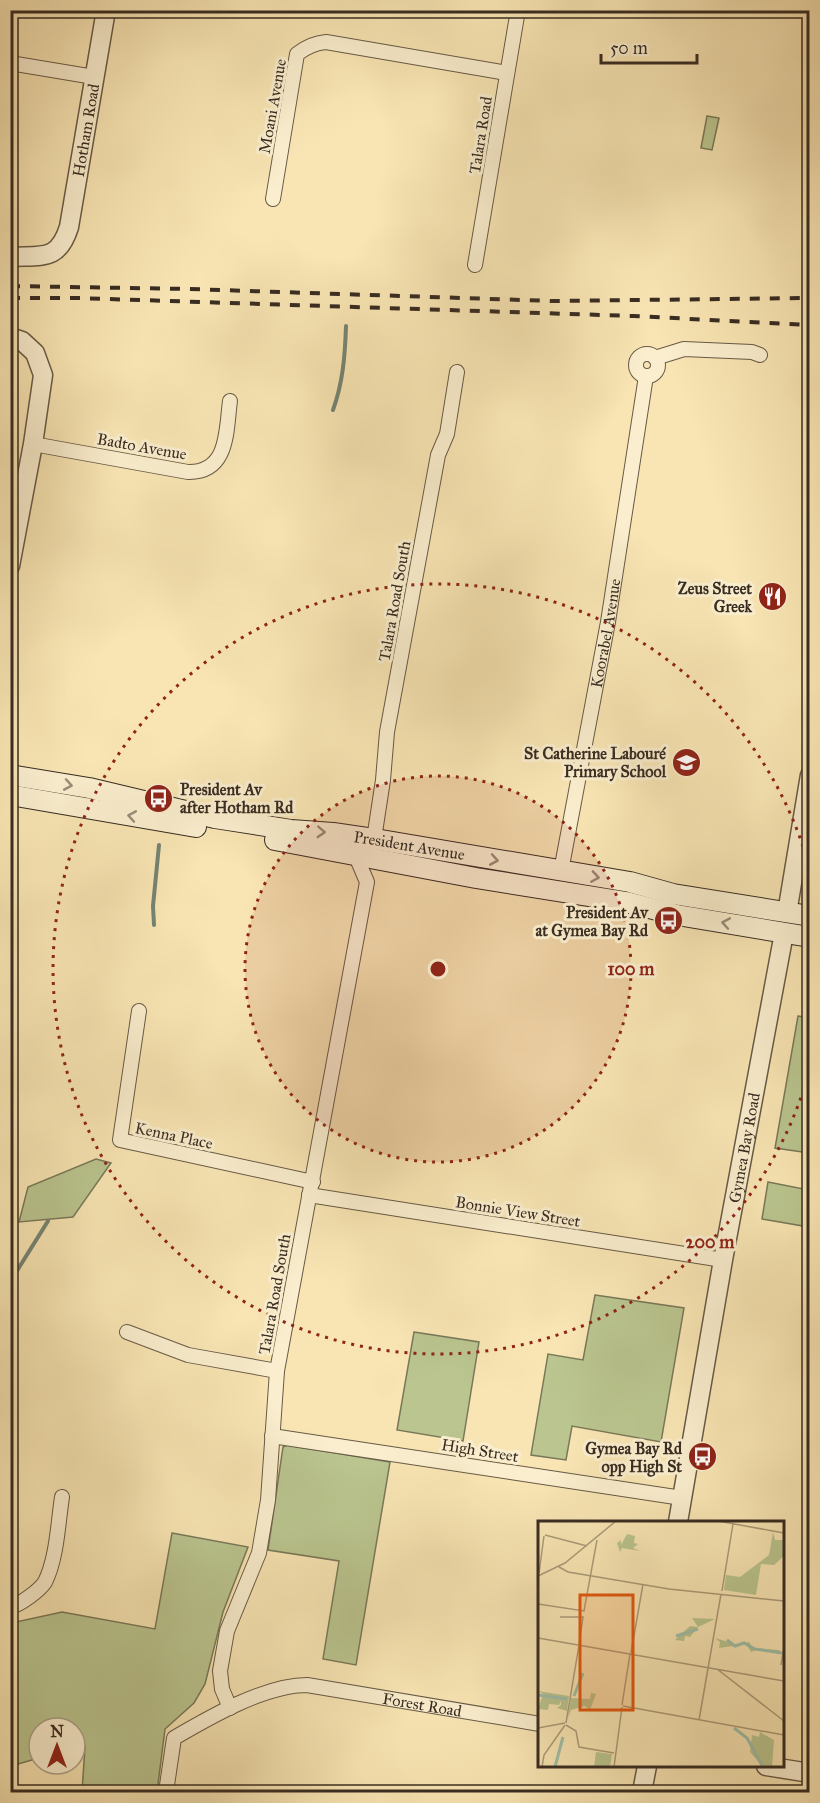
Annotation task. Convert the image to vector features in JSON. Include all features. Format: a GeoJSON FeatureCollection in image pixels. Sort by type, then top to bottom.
{"type":"FeatureCollection","features":[{"type":"Feature","properties":{"kind":"main road","name":"President Avenue"},"geometry":{"type":"LineString","coordinates":[[10,775],[89,788],[215,818],[291,830],[333,832],[374,838],[559,881],[677,915],[810,936]]}},
{"type":"Feature","properties":{"kind":"main road","name":"President Avenue"},"geometry":{"type":"LineString","coordinates":[[10,795],[355,854],[476,878],[630,882],[673,894],[810,916]]}},
{"type":"Feature","properties":{"kind":"main road"},"geometry":{"type":"LineString","coordinates":[[374,838],[374,844],[379,850],[426,860],[476,878]]}},
{"type":"Feature","properties":{"kind":"main road","name":"Gymea Bay Road"},"geometry":{"type":"LineString","coordinates":[[784,933],[787,913]]}},
{"type":"Feature","properties":{"kind":"street","name":"Hotham Road"},"geometry":{"type":"LineString","coordinates":[[10,257],[50,254],[61,248],[69,227],[106,10]]}},
{"type":"Feature","properties":{"kind":"street","name":"Talara Road"},"geometry":{"type":"LineString","coordinates":[[475,265],[518,10]]}},
{"type":"Feature","properties":{"kind":"street","name":"Moani Avenue"},"geometry":{"type":"LineString","coordinates":[[273,199],[297,54],[307,47],[317,42],[326,42],[507,73]]}},
{"type":"Feature","properties":{"kind":"street"},"geometry":{"type":"LineString","coordinates":[[10,63],[94,77]]}},
{"type":"Feature","properties":{"kind":"street"},"geometry":{"type":"LineString","coordinates":[[10,337],[29,347],[38,360],[43,375],[33,444],[14,531],[10,566]]}},
{"type":"Feature","properties":{"kind":"street","name":"Koorabel Avenue"},"geometry":{"type":"LineString","coordinates":[[559,881],[608,622],[646,376],[636,368],[637,360],[644,354],[655,358],[684,349],[759,354]]}},
{"type":"Feature","properties":{"kind":"street","name":"Talara Road South"},"geometry":{"type":"LineString","coordinates":[[374,838],[383,780],[387,732],[404,634],[438,455],[447,434],[458,372]]}},
{"type":"Feature","properties":{"kind":"street","name":"Badto Avenue"},"geometry":{"type":"LineString","coordinates":[[33,444],[188,472],[204,470],[216,462],[223,449],[230,401]]}},
{"type":"Feature","properties":{"kind":"street","name":"Gymea Bay Road"},"geometry":{"type":"LineString","coordinates":[[787,913],[810,775]]}},
{"type":"Feature","properties":{"kind":"street"},"geometry":{"type":"LineString","coordinates":[[355,854],[367,882],[381,869],[402,863]]}},
{"type":"Feature","properties":{"kind":"street","name":"Talara Road South"},"geometry":{"type":"LineString","coordinates":[[230,1708],[222,1689],[220,1671],[227,1631],[259,1553],[268,1500],[277,1371],[367,882]]}},
{"type":"Feature","properties":{"kind":"street","name":"Gymea Bay Road"},"geometry":{"type":"LineString","coordinates":[[678,1521],[723,1260],[784,933]]}},
{"type":"Feature","properties":{"kind":"street","name":"Kenna Place"},"geometry":{"type":"LineString","coordinates":[[139,1011],[120,1140],[311,1189]]}},
{"type":"Feature","properties":{"kind":"street","name":"Bonnie View Street"},"geometry":{"type":"LineString","coordinates":[[311,1189],[723,1260]]}},
{"type":"Feature","properties":{"kind":"street"},"geometry":{"type":"LineString","coordinates":[[127,1332],[188,1355],[277,1371]]}},
{"type":"Feature","properties":{"kind":"street","name":"High Street"},"geometry":{"type":"LineString","coordinates":[[272,1436],[682,1498]]}},
{"type":"Feature","properties":{"kind":"street"},"geometry":{"type":"LineString","coordinates":[[10,1606],[19,1605],[44,1583],[54,1552],[62,1497]]}},
{"type":"Feature","properties":{"kind":"street","name":"Forest Road"},"geometry":{"type":"LineString","coordinates":[[165,1792],[174,1738],[230,1708],[278,1689],[307,1684],[538,1724]]}},
{"type":"Feature","properties":{"kind":"street"},"geometry":{"type":"LineString","coordinates":[[642,1792],[647,1767]]}},
{"type":"Feature","properties":{"kind":"street"},"geometry":{"type":"LineString","coordinates":[[772,1767],[810,1773]]}},
{"type":"Feature","properties":{"kind":"green space"},"geometry":{"type":"Polygon","coordinates":[[[707,116],[719,118],[712,150],[701,148],[707,116]]]}},
{"type":"Feature","properties":{"kind":"green space"},"geometry":{"type":"Polygon","coordinates":[[[798,1016],[809,1018],[809,1153],[775,1148],[798,1016]]]}},
{"type":"Feature","properties":{"kind":"green space"},"geometry":{"type":"Polygon","coordinates":[[[96,1159],[111,1163],[73,1217],[19,1222],[28,1187],[96,1159]]]}},
{"type":"Feature","properties":{"kind":"green space"},"geometry":{"type":"Polygon","coordinates":[[[768,1182],[809,1190],[809,1227],[762,1219],[768,1182]]]}},
{"type":"Feature","properties":{"kind":"green space"},"geometry":{"type":"Polygon","coordinates":[[[595,1295],[684,1308],[661,1442],[572,1426],[566,1460],[531,1455],[548,1354],[583,1360],[595,1295]]]}},
{"type":"Feature","properties":{"kind":"green space"},"geometry":{"type":"Polygon","coordinates":[[[414,1332],[479,1342],[463,1441],[397,1430],[414,1332]]]}},
{"type":"Feature","properties":{"kind":"green space"},"geometry":{"type":"Polygon","coordinates":[[[287,1445],[390,1462],[356,1665],[323,1659],[339,1561],[268,1550],[283,1447],[287,1445]]]}},
{"type":"Feature","properties":{"kind":"green space"},"geometry":{"type":"Polygon","coordinates":[[[172,1533],[248,1547],[223,1612],[205,1684],[194,1703],[165,1729],[157,1792],[82,1792],[83,1776],[87,1776],[87,1716],[27,1716],[27,1761],[11,1766],[11,1623],[62,1612],[155,1629],[172,1533]]]}},
{"type":"Feature","properties":{"kind":"waterway"},"geometry":{"type":"LineString","coordinates":[[333,410],[343,369],[346,326]]}},
{"type":"Feature","properties":{"kind":"waterway"},"geometry":{"type":"LineString","coordinates":[[154,925],[153,906],[159,845]]}},
{"type":"Feature","properties":{"kind":"waterway"},"geometry":{"type":"LineString","coordinates":[[10,1282],[48,1221]]}},
{"type":"Feature","properties":{"kind":"railway"},"geometry":{"type":"LineString","coordinates":[[10,286],[189,289],[553,301],[810,298]]}},
{"type":"Feature","properties":{"kind":"railway"},"geometry":{"type":"LineString","coordinates":[[10,298],[77,298],[633,316],[810,325]]}},
{"type":"Feature","properties":{"kind":"place","name":"Zeus Street Greek"},"geometry":{"type":"Point","coordinates":[773,597]}},
{"type":"Feature","properties":{"kind":"place","name":"St Catherine Labouré Primary School"},"geometry":{"type":"Point","coordinates":[687,762]}},
{"type":"Feature","properties":{"kind":"place","name":"President Av after Hotham Rd"},"geometry":{"type":"Point","coordinates":[159,798]}},
{"type":"Feature","properties":{"kind":"place","name":"President Av at Gymea Bay Rd"},"geometry":{"type":"Point","coordinates":[669,921]}},
{"type":"Feature","properties":{"kind":"place","name":"Gymea Bay Rd opp High St"},"geometry":{"type":"Point","coordinates":[703,1457]}}]}
